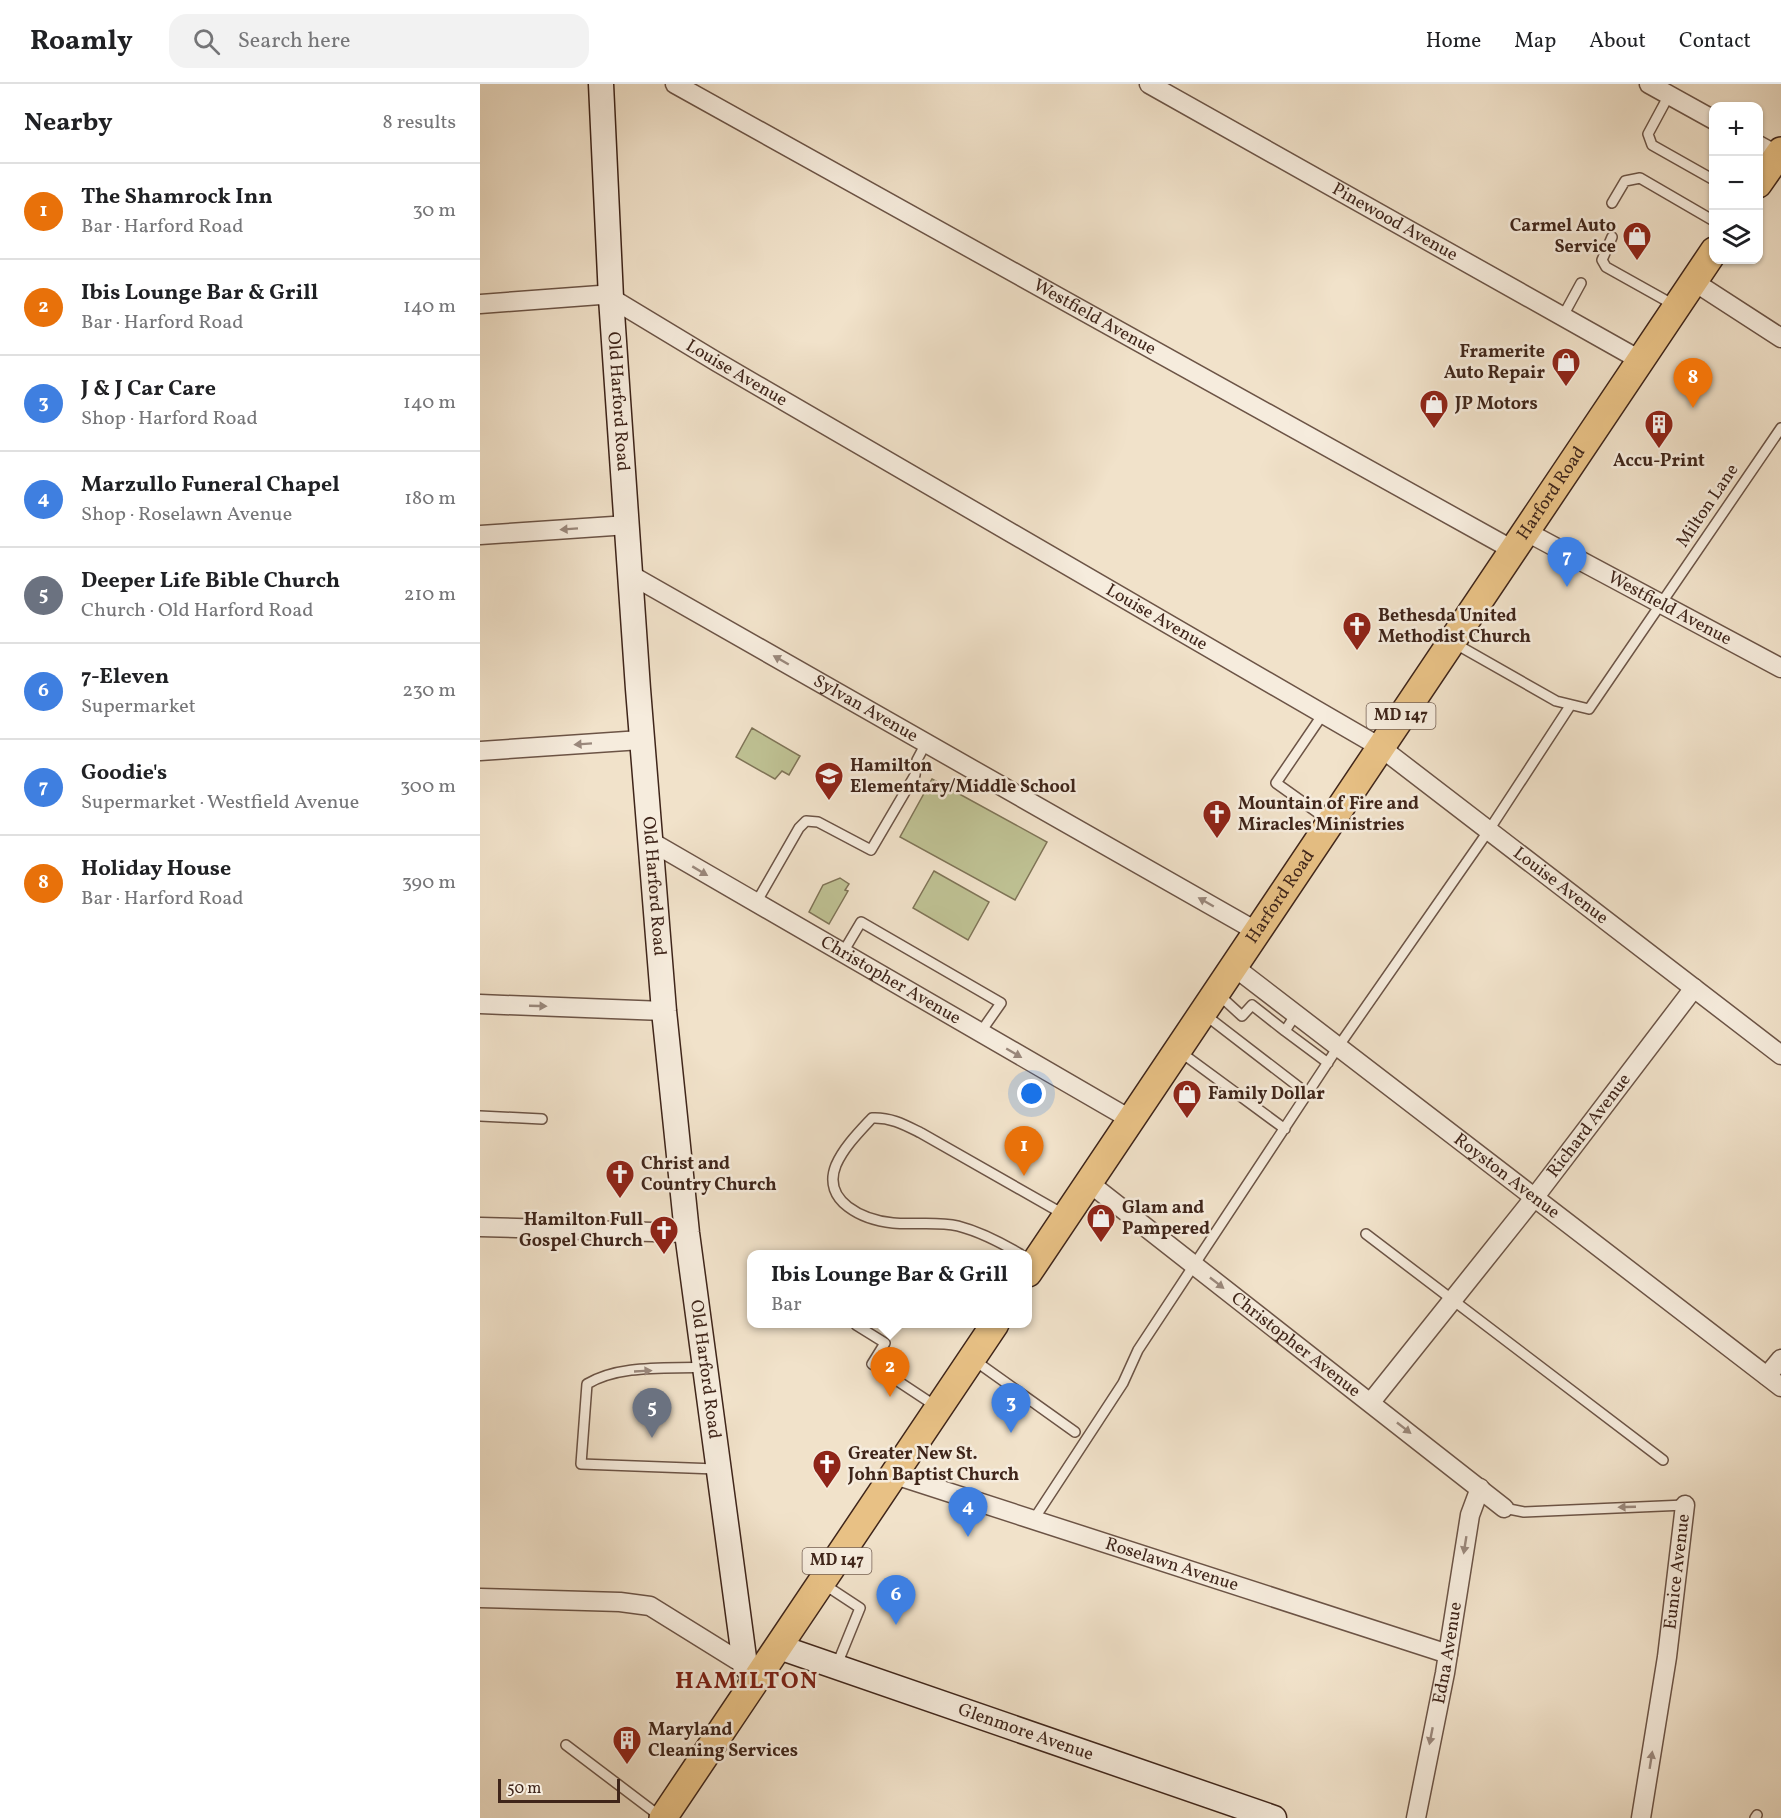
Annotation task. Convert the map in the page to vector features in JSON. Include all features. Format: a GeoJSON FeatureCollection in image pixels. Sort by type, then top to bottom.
{"type":"FeatureCollection","features":[{"type":"Feature","properties":{"kind":"main road"},"geometry":{"type":"LineString","coordinates":[[1763,172],[1772,150]]}},
{"type":"Feature","properties":{"kind":"main road","name":"Harford Road"},"geometry":{"type":"LineString","coordinates":[[1032,1257],[1066,1215],[1709,257]]}},
{"type":"Feature","properties":{"kind":"main road","name":"MD 147"},"geometry":{"type":"LineString","coordinates":[[663,1818],[751,1672],[779,1647],[992,1328]]}},
{"type":"Feature","properties":{"kind":"street","name":"Old Harford Road"},"geometry":{"type":"LineString","coordinates":[[601,84],[611,297],[641,740],[664,1011],[687,1233],[719,1468],[751,1672]]}},
{"type":"Feature","properties":{"kind":"street","name":"Westfield Avenue"},"geometry":{"type":"LineString","coordinates":[[675,84],[1519,540],[1663,603],[1781,668]]}},
{"type":"Feature","properties":{"kind":"street","name":"Pinewood Avenue"},"geometry":{"type":"LineString","coordinates":[[1149,84],[1640,360]]}},
{"type":"Feature","properties":{"kind":"street"},"geometry":{"type":"LineString","coordinates":[[1649,84],[1709,118]]}},
{"type":"Feature","properties":{"kind":"street"},"geometry":{"type":"LineString","coordinates":[[1693,281],[1781,338]]}},
{"type":"Feature","properties":{"kind":"street"},"geometry":{"type":"LineString","coordinates":[[480,304],[600,295],[611,297]]}},
{"type":"Feature","properties":{"kind":"street","name":"Louise Avenue"},"geometry":{"type":"LineString","coordinates":[[611,297],[717,362],[1380,747],[1781,1055]]}},
{"type":"Feature","properties":{"kind":"street"},"geometry":{"type":"LineString","coordinates":[[480,535],[628,525]]}},
{"type":"Feature","properties":{"kind":"street","name":"Sylvan Avenue"},"geometry":{"type":"LineString","coordinates":[[631,575],[1256,931]]}},
{"type":"Feature","properties":{"kind":"street"},"geometry":{"type":"LineString","coordinates":[[480,751],[641,740]]}},
{"type":"Feature","properties":{"kind":"street","name":"Christopher Avenue"},"geometry":{"type":"LineString","coordinates":[[650,841],[1130,1119]]}},
{"type":"Feature","properties":{"kind":"street","name":"Royston Avenue"},"geometry":{"type":"LineString","coordinates":[[1233,966],[1774,1382]]}},
{"type":"Feature","properties":{"kind":"street","name":"Richard Avenue"},"geometry":{"type":"LineString","coordinates":[[1371,1402],[1534,1198],[1694,988]]}},
{"type":"Feature","properties":{"kind":"street"},"geometry":{"type":"LineString","coordinates":[[480,1004],[664,1011]]}},
{"type":"Feature","properties":{"kind":"street","name":"Christopher Avenue"},"geometry":{"type":"LineString","coordinates":[[1088,1182],[1504,1508]]}},
{"type":"Feature","properties":{"kind":"street"},"geometry":{"type":"LineString","coordinates":[[480,1227],[687,1233]]}},
{"type":"Feature","properties":{"kind":"street"},"geometry":{"type":"LineString","coordinates":[[1774,1382],[1781,1359]]}},
{"type":"Feature","properties":{"kind":"street","name":"Roselawn Avenue"},"geometry":{"type":"LineString","coordinates":[[895,1475],[1448,1654]]}},
{"type":"Feature","properties":{"kind":"street","name":"Edna Avenue"},"geometry":{"type":"LineString","coordinates":[[1416,1818],[1448,1654],[1470,1515],[1480,1488]]}},
{"type":"Feature","properties":{"kind":"street","name":"Eunice Avenue"},"geometry":{"type":"LineString","coordinates":[[1641,1818],[1667,1657],[1685,1505]]}},
{"type":"Feature","properties":{"kind":"street"},"geometry":{"type":"LineString","coordinates":[[480,1598],[602,1601],[650,1606],[751,1672]]}},
{"type":"Feature","properties":{"kind":"street","name":"Glenmore Avenue"},"geometry":{"type":"LineString","coordinates":[[779,1647],[1274,1818]]}},
{"type":"Feature","properties":{"kind":"lane"},"geometry":{"type":"LineString","coordinates":[[1669,95],[1648,134],[1652,145],[1709,178]]}},
{"type":"Feature","properties":{"kind":"lane"},"geometry":{"type":"LineString","coordinates":[[1611,203],[1625,181],[1640,178],[1709,219]]}},
{"type":"Feature","properties":{"kind":"lane"},"geometry":{"type":"LineString","coordinates":[[1612,237],[1602,260],[1606,267],[1676,306]]}},
{"type":"Feature","properties":{"kind":"lane"},"geometry":{"type":"LineString","coordinates":[[1563,316],[1581,283]]}},
{"type":"Feature","properties":{"kind":"lane","name":"Milton Lane"},"geometry":{"type":"LineString","coordinates":[[1570,706],[1589,710],[1781,428]]}},
{"type":"Feature","properties":{"kind":"lane"},"geometry":{"type":"LineString","coordinates":[[1034,1519],[1123,1383],[1138,1350],[1338,1047],[1489,830],[1570,706],[1556,701],[1451,641]]}},
{"type":"Feature","properties":{"kind":"lane"},"geometry":{"type":"LineString","coordinates":[[1323,714],[1276,783],[1330,822]]}},
{"type":"Feature","properties":{"kind":"lane"},"geometry":{"type":"LineString","coordinates":[[756,903],[799,828],[806,821],[818,822],[860,847],[871,850],[915,775],[917,760],[926,743]]}},
{"type":"Feature","properties":{"kind":"lane"},"geometry":{"type":"LineString","coordinates":[[842,954],[861,922],[1001,1003],[980,1033]]}},
{"type":"Feature","properties":{"kind":"lane"},"geometry":{"type":"LineString","coordinates":[[1209,1002],[1242,1016],[1252,1005],[1328,1063]]}},
{"type":"Feature","properties":{"kind":"lane"},"geometry":{"type":"LineString","coordinates":[[1209,1002],[1308,1094]]}},
{"type":"Feature","properties":{"kind":"lane"},"geometry":{"type":"LineString","coordinates":[[1285,1030],[1296,1014]]}},
{"type":"Feature","properties":{"kind":"lane"},"geometry":{"type":"LineString","coordinates":[[1177,1050],[1285,1129]]}},
{"type":"Feature","properties":{"kind":"lane"},"geometry":{"type":"LineString","coordinates":[[480,1116],[542,1119]]}},
{"type":"Feature","properties":{"kind":"lane"},"geometry":{"type":"LineString","coordinates":[[1010,1250],[991,1237],[956,1226],[893,1223],[852,1211],[837,1197],[833,1174],[837,1164],[855,1136],[872,1118],[899,1121],[1066,1215]]}},
{"type":"Feature","properties":{"kind":"lane"},"geometry":{"type":"LineString","coordinates":[[1366,1234],[1663,1460]]}},
{"type":"Feature","properties":{"kind":"lane"},"geometry":{"type":"LineString","coordinates":[[861,1328],[885,1343],[872,1364],[939,1408]]}},
{"type":"Feature","properties":{"kind":"lane"},"geometry":{"type":"LineString","coordinates":[[972,1358],[1074,1432]]}},
{"type":"Feature","properties":{"kind":"lane"},"geometry":{"type":"LineString","coordinates":[[705,1367],[617,1372],[600,1376],[587,1384],[581,1464],[719,1468]]}},
{"type":"Feature","properties":{"kind":"lane","name":"Eunice Avenue"},"geometry":{"type":"LineString","coordinates":[[1504,1508],[1524,1512],[1685,1505]]}},
{"type":"Feature","properties":{"kind":"lane"},"geometry":{"type":"LineString","coordinates":[[822,1583],[860,1608],[836,1667]]}},
{"type":"Feature","properties":{"kind":"lane"},"geometry":{"type":"LineString","coordinates":[[566,1745],[663,1818]]}},
{"type":"Feature","properties":{"kind":"green space"},"geometry":{"type":"Polygon","coordinates":[[[752,728],[800,756],[789,775],[782,771],[775,779],[736,757],[752,728]]]}},
{"type":"Feature","properties":{"kind":"green space"},"geometry":{"type":"Polygon","coordinates":[[[932,779],[1047,842],[1015,900],[900,837],[932,779]]]}},
{"type":"Feature","properties":{"kind":"green space"},"geometry":{"type":"Polygon","coordinates":[[[934,871],[989,902],[968,940],[913,908],[934,871]]]}},
{"type":"Feature","properties":{"kind":"green space"},"geometry":{"type":"Polygon","coordinates":[[[840,878],[849,884],[845,890],[848,891],[829,924],[809,912],[823,885],[840,878]]]}},
{"type":"Feature","properties":{"kind":"place","name":"Carmel Auto Service"},"geometry":{"type":"Point","coordinates":[1637,262]}},
{"type":"Feature","properties":{"kind":"place","name":"Framerite Auto Repair"},"geometry":{"type":"Point","coordinates":[1566,388]}},
{"type":"Feature","properties":{"kind":"place","name":"Holiday House"},"geometry":{"type":"Point","coordinates":[1693,408]}},
{"type":"Feature","properties":{"kind":"place","name":"JP Motors"},"geometry":{"type":"Point","coordinates":[1434,430]}},
{"type":"Feature","properties":{"kind":"place","name":"Accu-Print"},"geometry":{"type":"Point","coordinates":[1659,450]}},
{"type":"Feature","properties":{"kind":"place","name":"Goodie's"},"geometry":{"type":"Point","coordinates":[1567,587]}},
{"type":"Feature","properties":{"kind":"place","name":"Bethesda United Methodist Church"},"geometry":{"type":"Point","coordinates":[1357,652]}},
{"type":"Feature","properties":{"kind":"place","name":"Hamilton Elementary/Middle School"},"geometry":{"type":"Point","coordinates":[829,802]}},
{"type":"Feature","properties":{"kind":"place","name":"Mountain of Fire and Miracles Ministries"},"geometry":{"type":"Point","coordinates":[1217,840]}},
{"type":"Feature","properties":{"kind":"place","name":"Family Dollar"},"geometry":{"type":"Point","coordinates":[1187,1120]}},
{"type":"Feature","properties":{"kind":"place","name":"The Shamrock Inn"},"geometry":{"type":"Point","coordinates":[1024,1176]}},
{"type":"Feature","properties":{"kind":"place","name":"Christ and Country Church"},"geometry":{"type":"Point","coordinates":[620,1200]}},
{"type":"Feature","properties":{"kind":"place","name":"Glam and Pampered"},"geometry":{"type":"Point","coordinates":[1101,1244]}},
{"type":"Feature","properties":{"kind":"place","name":"Hamilton Full Gospel Church"},"geometry":{"type":"Point","coordinates":[664,1256]}},
{"type":"Feature","properties":{"kind":"place","name":"Ibis Lounge Bar & Grill"},"geometry":{"type":"Point","coordinates":[890,1397]}},
{"type":"Feature","properties":{"kind":"place","name":"J & J Car Care"},"geometry":{"type":"Point","coordinates":[1011,1433]}},
{"type":"Feature","properties":{"kind":"place","name":"Deeper Life Bible Church"},"geometry":{"type":"Point","coordinates":[652,1438]}},
{"type":"Feature","properties":{"kind":"place","name":"Greater New St. John Baptist Church"},"geometry":{"type":"Point","coordinates":[827,1490]}},
{"type":"Feature","properties":{"kind":"place","name":"Marzullo Funeral Chapel"},"geometry":{"type":"Point","coordinates":[968,1537]}},
{"type":"Feature","properties":{"kind":"place","name":"7-Eleven"},"geometry":{"type":"Point","coordinates":[896,1625]}},
{"type":"Feature","properties":{"kind":"place","name":"Maryland Cleaning Services"},"geometry":{"type":"Point","coordinates":[627,1766]}},
{"type":"Feature","properties":{"kind":"district","name":"HAMILTON"},"geometry":{"type":"Point","coordinates":[747,1682]}}]}
